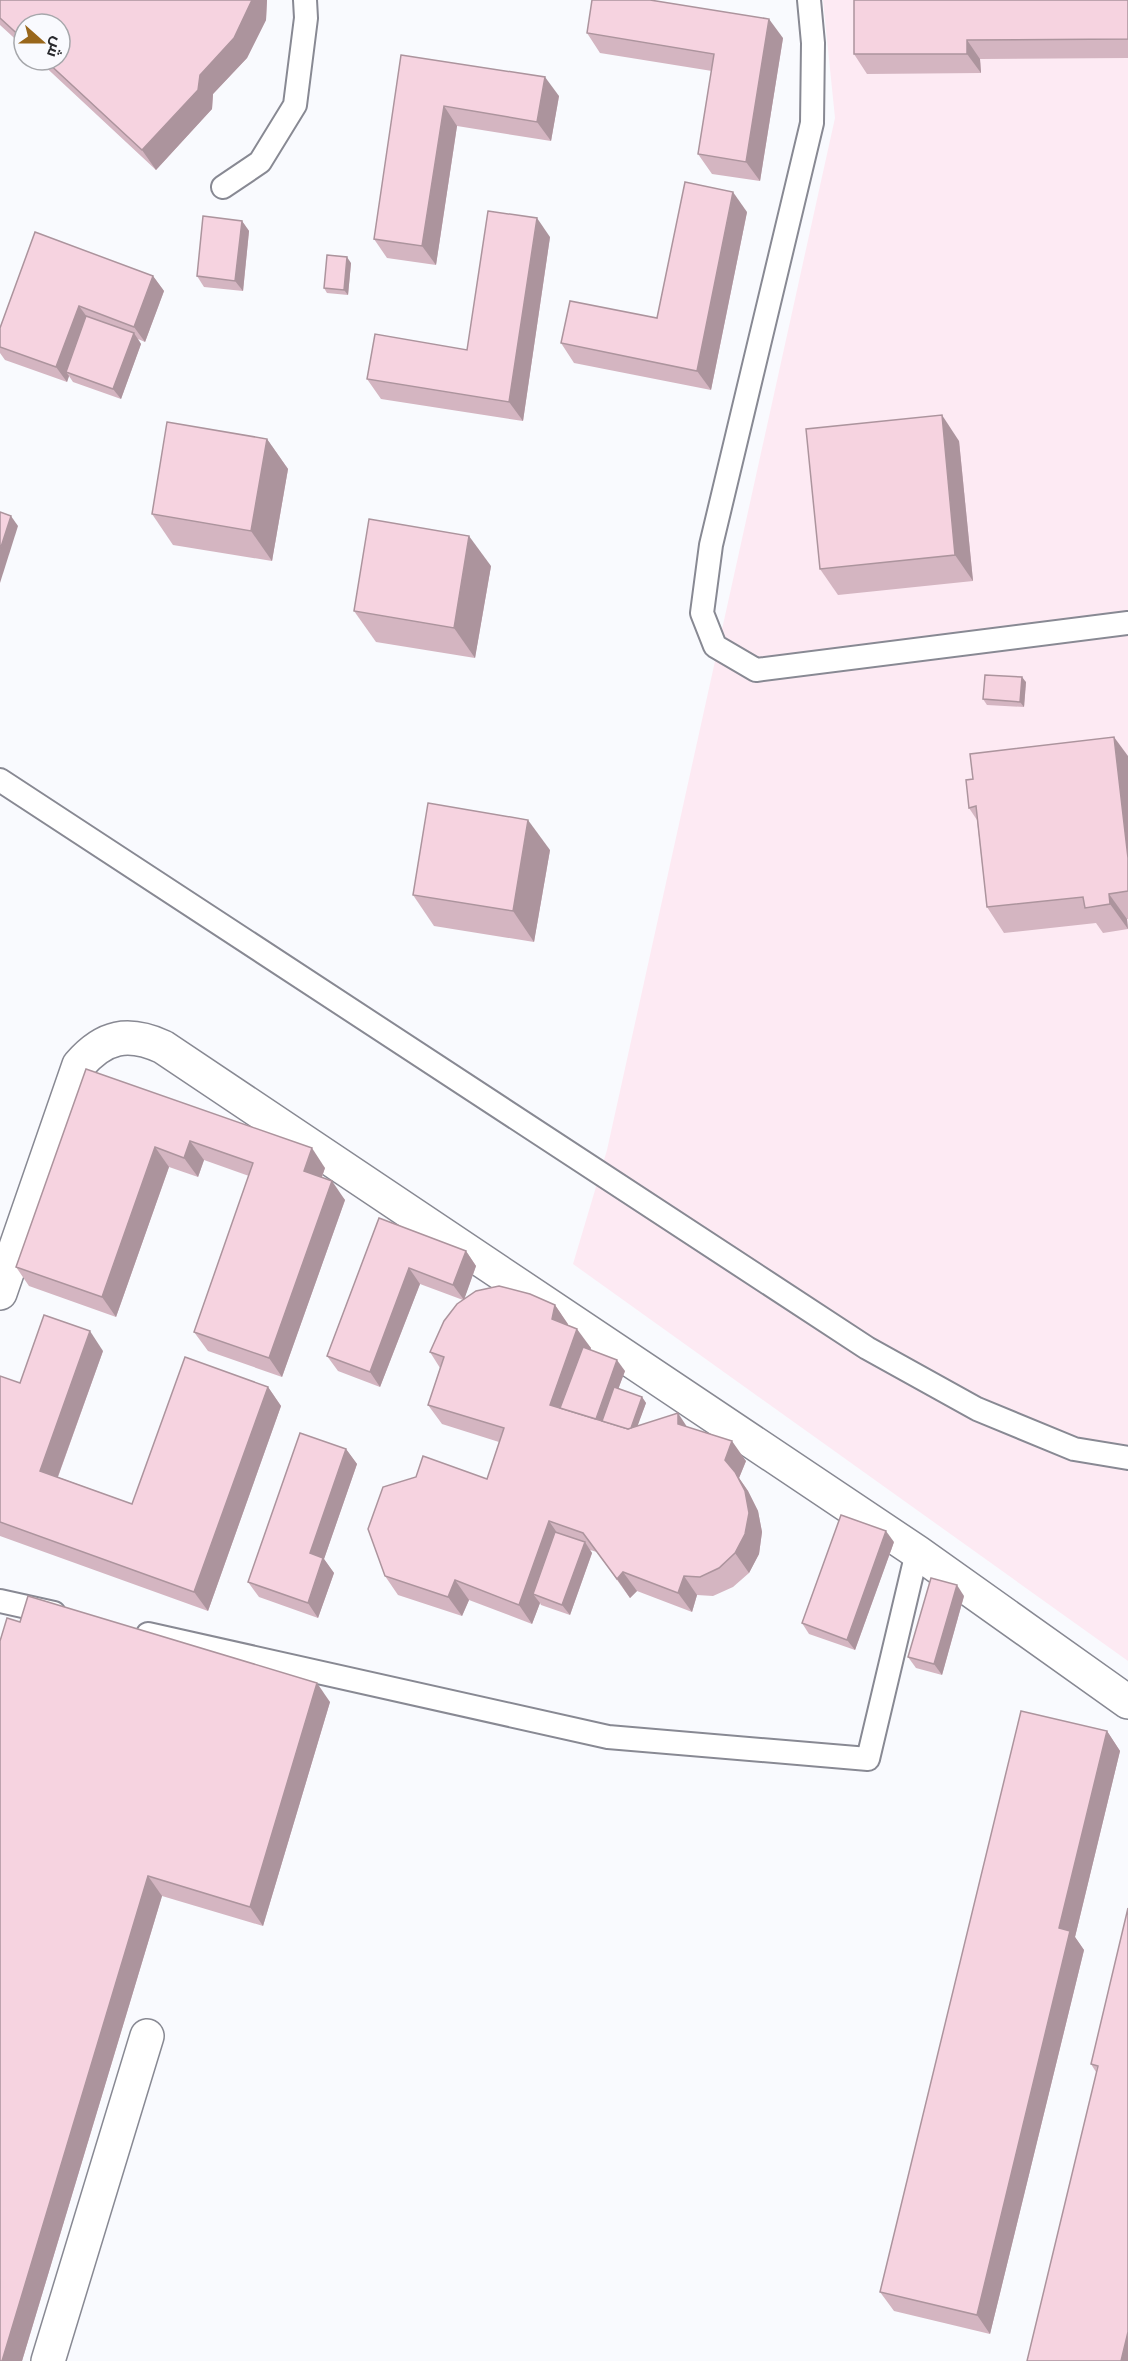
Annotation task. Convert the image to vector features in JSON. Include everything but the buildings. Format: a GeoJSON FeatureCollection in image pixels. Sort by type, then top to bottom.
{"type":"FeatureCollection","features":[{"type":"Feature","properties":{"kind":"street"},"geometry":{"type":"LineString","coordinates":[[0,1293],[79,1065],[91,1051],[108,1041],[127,1037],[146,1039],[163,1047],[917,1552],[1128,1702]]}},
{"type":"Feature","properties":{"kind":"street"},"geometry":{"type":"LineString","coordinates":[[48,2361],[147,2036]]}},
{"type":"Feature","properties":{"kind":"lane"},"geometry":{"type":"LineString","coordinates":[[223,187],[260,162],[295,105],[306,18],[305,0]]}},
{"type":"Feature","properties":{"kind":"lane"},"geometry":{"type":"LineString","coordinates":[[809,0],[813,43],[812,123],[711,546],[702,614],[715,646],[756,670],[1128,623]]}},
{"type":"Feature","properties":{"kind":"lane"},"geometry":{"type":"LineString","coordinates":[[0,780],[867,1348],[977,1409],[1074,1449],[1128,1458]]}},
{"type":"Feature","properties":{"kind":"lane"},"geometry":{"type":"LineString","coordinates":[[129,1630],[608,1737],[868,1759],[917,1552]]}},
{"type":"Feature","properties":{"kind":"lane"},"geometry":{"type":"LineString","coordinates":[[0,1601],[70,1617]]}},
{"type":"Feature","properties":{"kind":"shaded area"},"geometry":{"type":"Polygon","coordinates":[[[823,0],[1128,0],[1128,1661],[573,1264],[607,1150],[835,118],[823,0]]]}}]}
